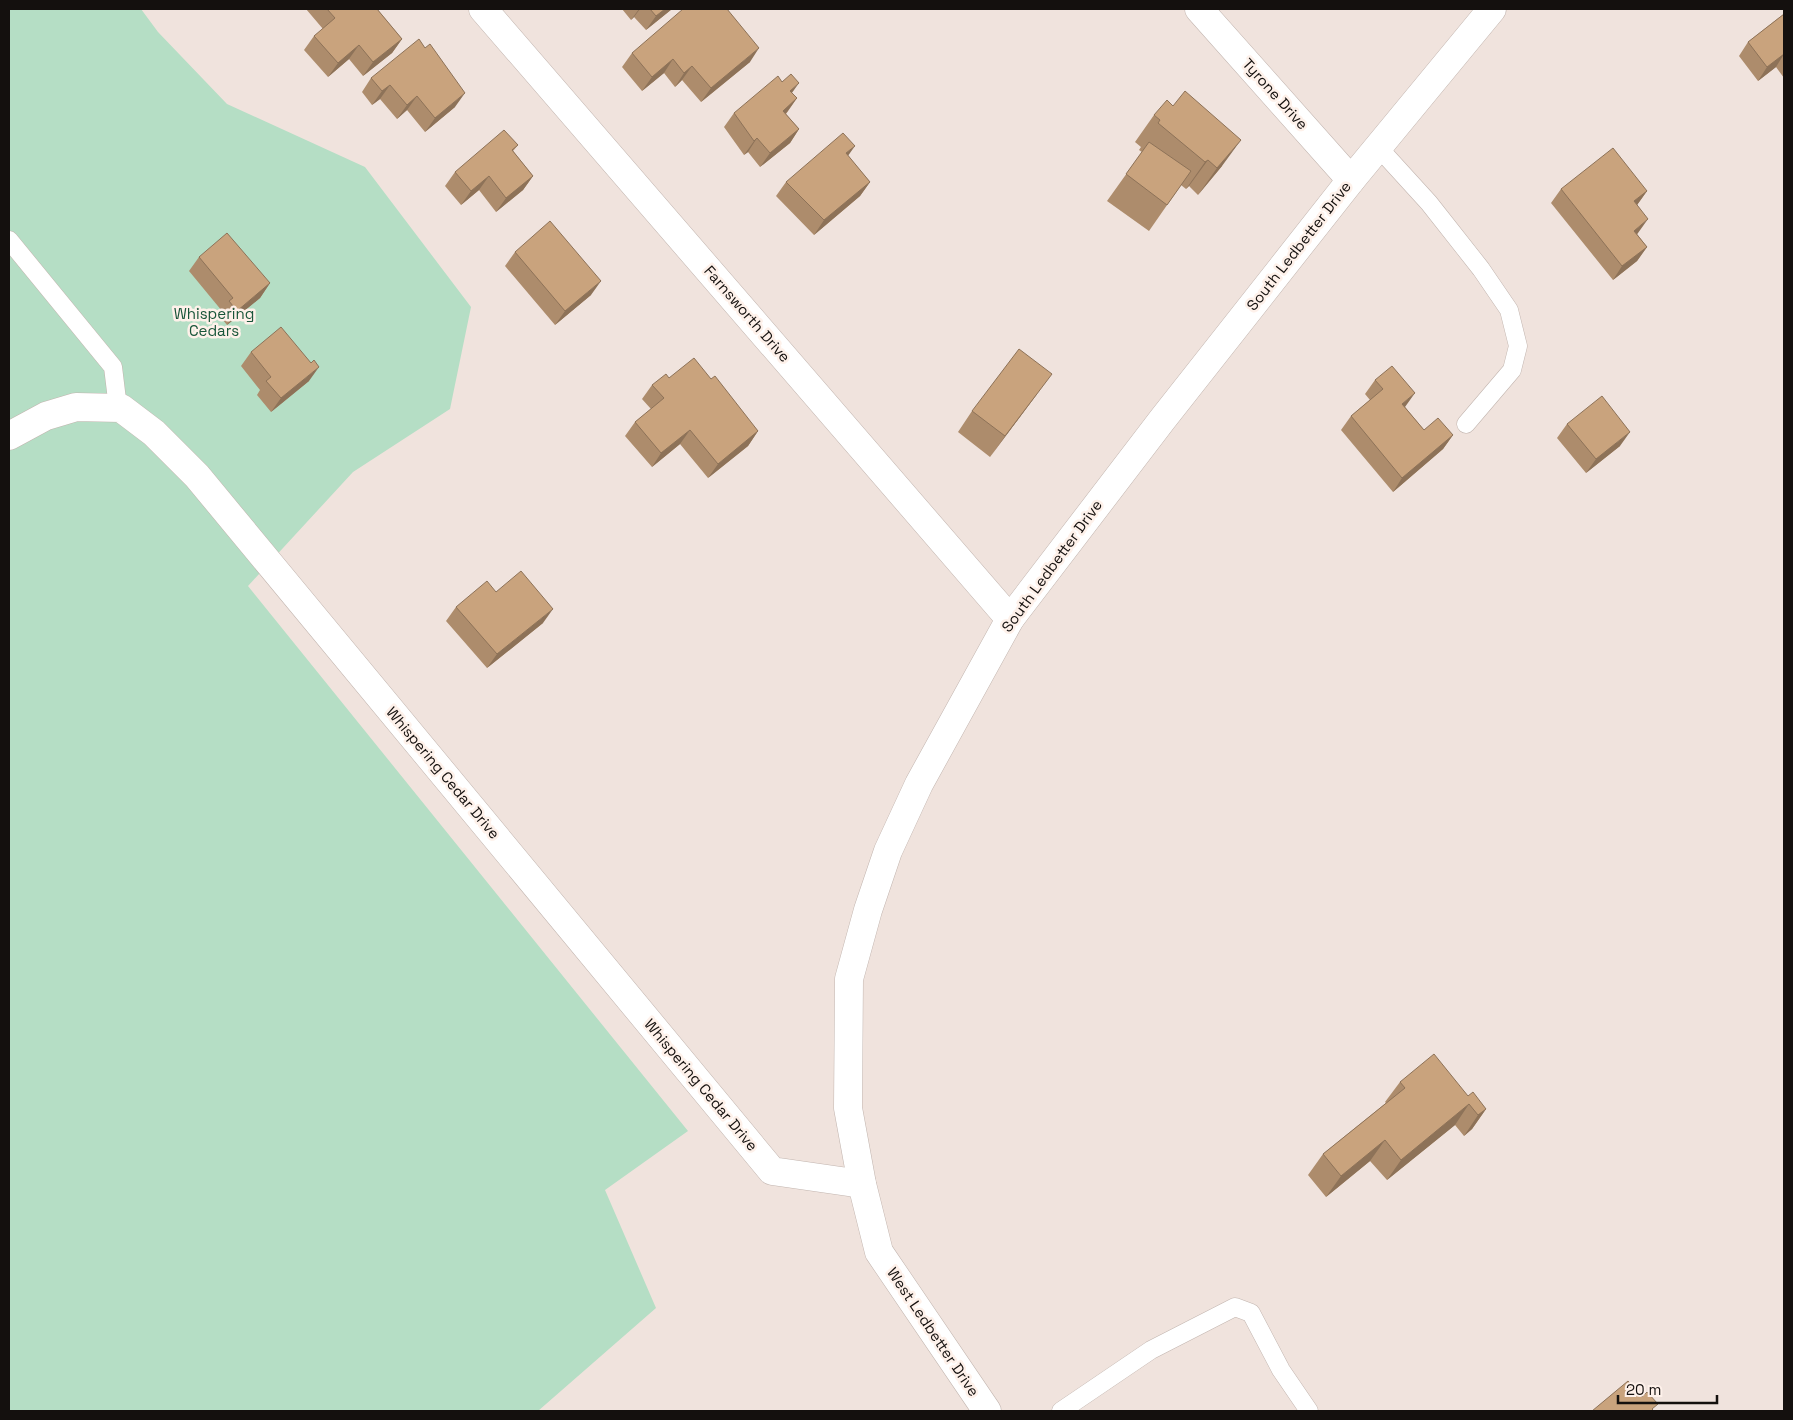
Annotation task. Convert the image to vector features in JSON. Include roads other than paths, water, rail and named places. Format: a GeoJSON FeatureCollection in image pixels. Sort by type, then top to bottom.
{"type":"FeatureCollection","features":[{"type":"Feature","properties":{"kind":"street","name":"Farnsworth Drive"},"geometry":{"type":"LineString","coordinates":[[483,9],[1010,619]]}},
{"type":"Feature","properties":{"kind":"street","name":"Tyrone Drive"},"geometry":{"type":"LineString","coordinates":[[1199,9],[1351,180]]}},
{"type":"Feature","properties":{"kind":"street","name":"South Ledbetter Drive"},"geometry":{"type":"LineString","coordinates":[[879,1252],[862,1184],[848,1108],[849,979],[868,910],[888,851],[919,784],[1010,619],[1162,420],[1351,180],[1492,9]]}},
{"type":"Feature","properties":{"kind":"street"},"geometry":{"type":"LineString","coordinates":[[9,436],[46,416],[76,407],[118,408]]}},
{"type":"Feature","properties":{"kind":"street","name":"Whispering Cedar Drive"},"geometry":{"type":"LineString","coordinates":[[118,408],[121,408],[154,433],[197,476],[772,1171],[862,1184]]}},
{"type":"Feature","properties":{"kind":"street","name":"West Ledbetter Drive"},"geometry":{"type":"LineString","coordinates":[[879,1252],[987,1411]]}},
{"type":"Feature","properties":{"kind":"lane"},"geometry":{"type":"LineString","coordinates":[[1378,147],[1429,203],[1481,269],[1508,310],[1518,346],[1512,370],[1466,424]]}},
{"type":"Feature","properties":{"kind":"lane"},"geometry":{"type":"LineString","coordinates":[[9,240],[113,367],[118,408]]}},
{"type":"Feature","properties":{"kind":"lane"},"geometry":{"type":"LineString","coordinates":[[1061,1411],[1151,1350],[1234,1307],[1251,1313],[1281,1370],[1309,1411]]}},
{"type":"Feature","properties":{"kind":"park label","name":"Whispering Cedars"},"geometry":{"type":"Point","coordinates":[214,322]}}]}
